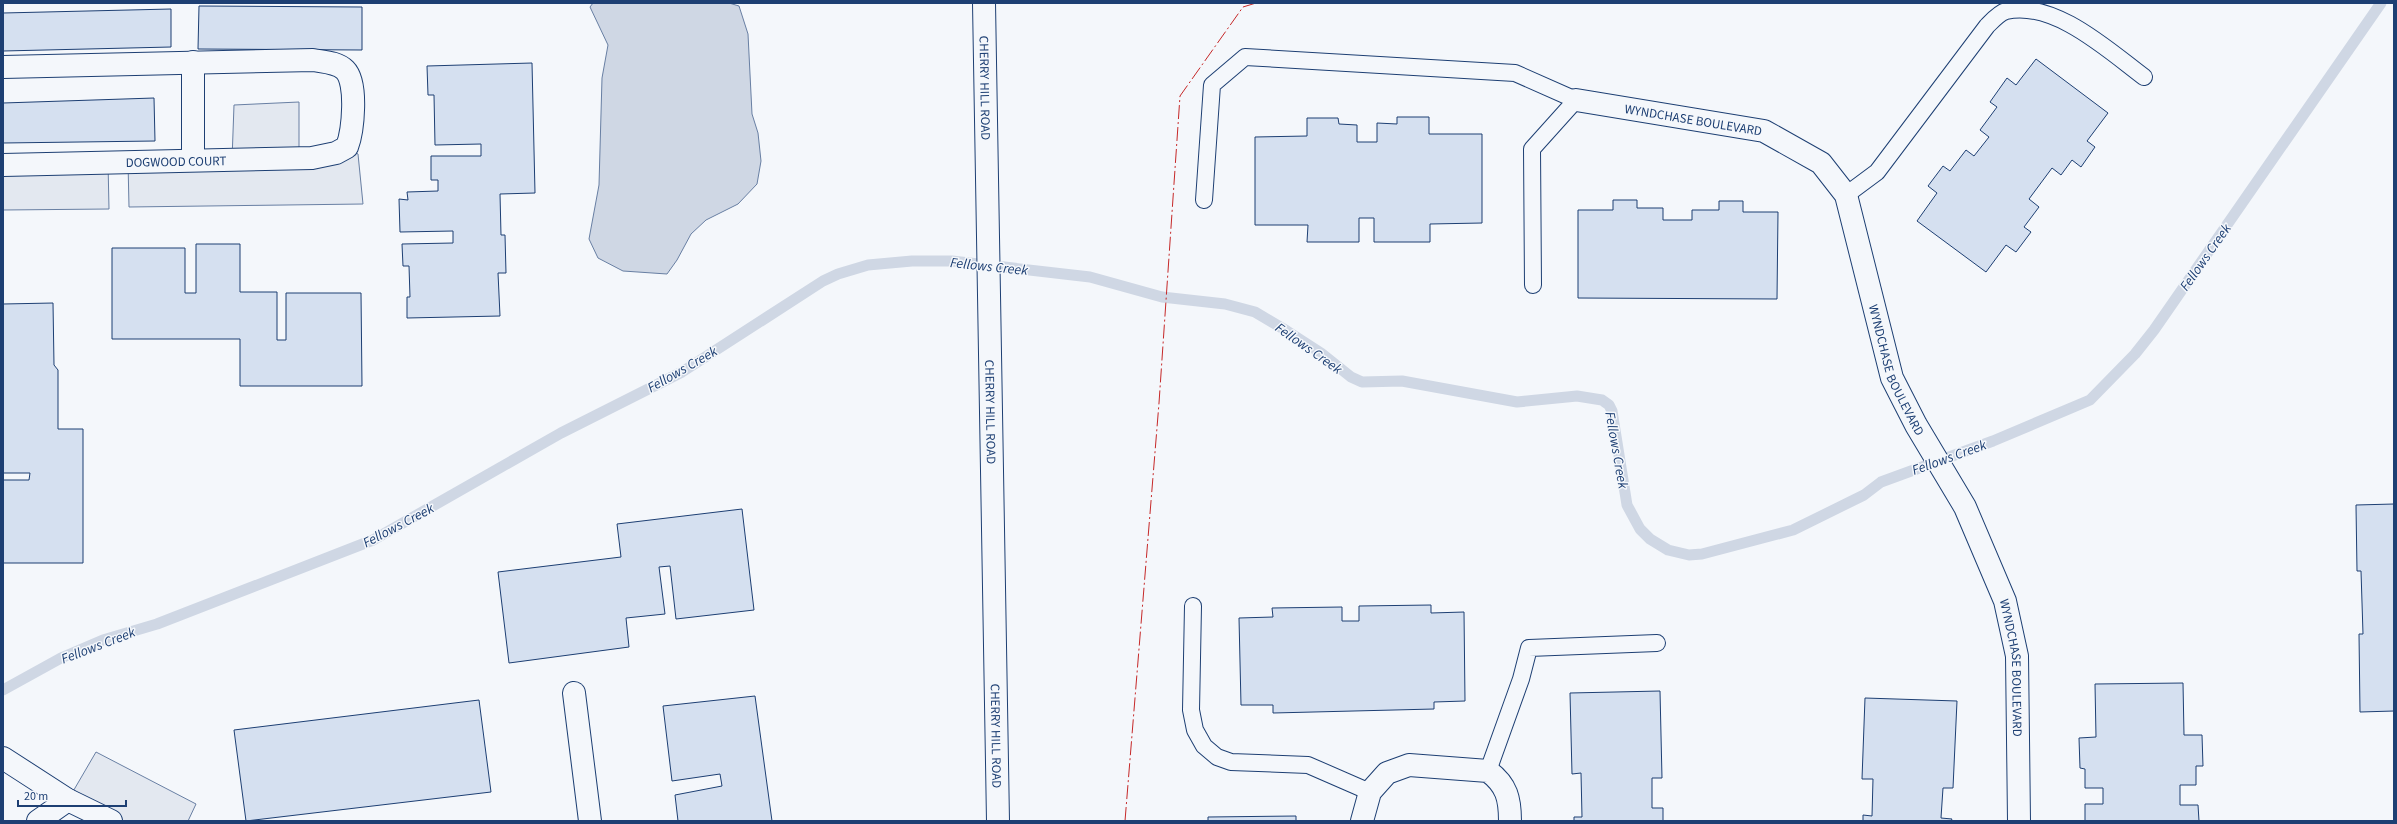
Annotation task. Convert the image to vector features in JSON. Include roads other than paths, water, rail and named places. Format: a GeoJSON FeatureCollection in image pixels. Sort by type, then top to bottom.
{"type":"FeatureCollection","features":[{"type":"Feature","properties":{"kind":"street","name":"CHERRY HILL ROAD"},"geometry":{"type":"LineString","coordinates":[[984,3],[992,384],[998,821]]}},
{"type":"Feature","properties":{"kind":"street","name":"DOGWOOD COURT"},"geometry":{"type":"LineString","coordinates":[[3,165],[312,158],[336,154],[347,148],[353,132],[351,78],[344,69],[333,63],[313,60],[193,62]]}},
{"type":"Feature","properties":{"kind":"street"},"geometry":{"type":"LineString","coordinates":[[3,67],[193,62],[193,160]]}},
{"type":"Feature","properties":{"kind":"street","name":"WYNDCHASE BOULEVARD"},"geometry":{"type":"LineString","coordinates":[[1576,100],[1764,131],[1821,163],[1846,195],[1892,378],[1916,425],[1965,507],[2005,601],[2017,656],[2019,821]]}},
{"type":"Feature","properties":{"kind":"street"},"geometry":{"type":"LineString","coordinates":[[574,693],[590,821]]}},
{"type":"Feature","properties":{"kind":"street"},"geometry":{"type":"LineString","coordinates":[[3,758],[68,800],[111,821]]}},
{"type":"Feature","properties":{"kind":"street"},"geometry":{"type":"LineString","coordinates":[[1362,821],[1370,792],[1386,773],[1409,765],[1488,771],[1496,777],[1506,790],[1510,801],[1510,821]]}},
{"type":"Feature","properties":{"kind":"street"},"geometry":{"type":"LineString","coordinates":[[38,821],[68,800]]}},
{"type":"Feature","properties":{"kind":"lane"},"geometry":{"type":"LineString","coordinates":[[1846,195],[1877,172],[1987,26],[2004,11],[2022,8],[2043,10],[2064,17],[2144,77]]}},
{"type":"Feature","properties":{"kind":"lane"},"geometry":{"type":"LineString","coordinates":[[1204,200],[1212,84],[1245,57],[1515,73],[1576,100],[1532,149],[1533,285]]}},
{"type":"Feature","properties":{"kind":"lane"},"geometry":{"type":"LineString","coordinates":[[1194,606],[1191,710],[1195,730],[1204,746],[1217,757],[1231,762],[1308,765],[1370,792]]}},
{"type":"Feature","properties":{"kind":"lane"},"geometry":{"type":"LineString","coordinates":[[1488,771],[1521,679],[1529,648],[1657,643]]}},
{"type":"Feature","properties":{"kind":"waterway","name":"Fellows Creek"},"geometry":{"type":"LineString","coordinates":[[3,690],[61,658],[103,640],[157,624],[373,540],[561,433],[682,372],[823,281],[838,274],[868,265],[912,261],[952,261],[1090,277],[1162,297],[1225,304],[1255,312],[1321,353],[1351,377],[1362,382],[1402,381],[1517,402],[1577,396],[1602,400],[1609,405],[1612,411],[1627,505],[1640,529],[1650,539],[1668,550],[1689,555],[1702,554],[1793,530],[1864,495],[1881,482],[1993,441],[2090,400],[2135,354],[2154,330],[2381,3]]}}]}
